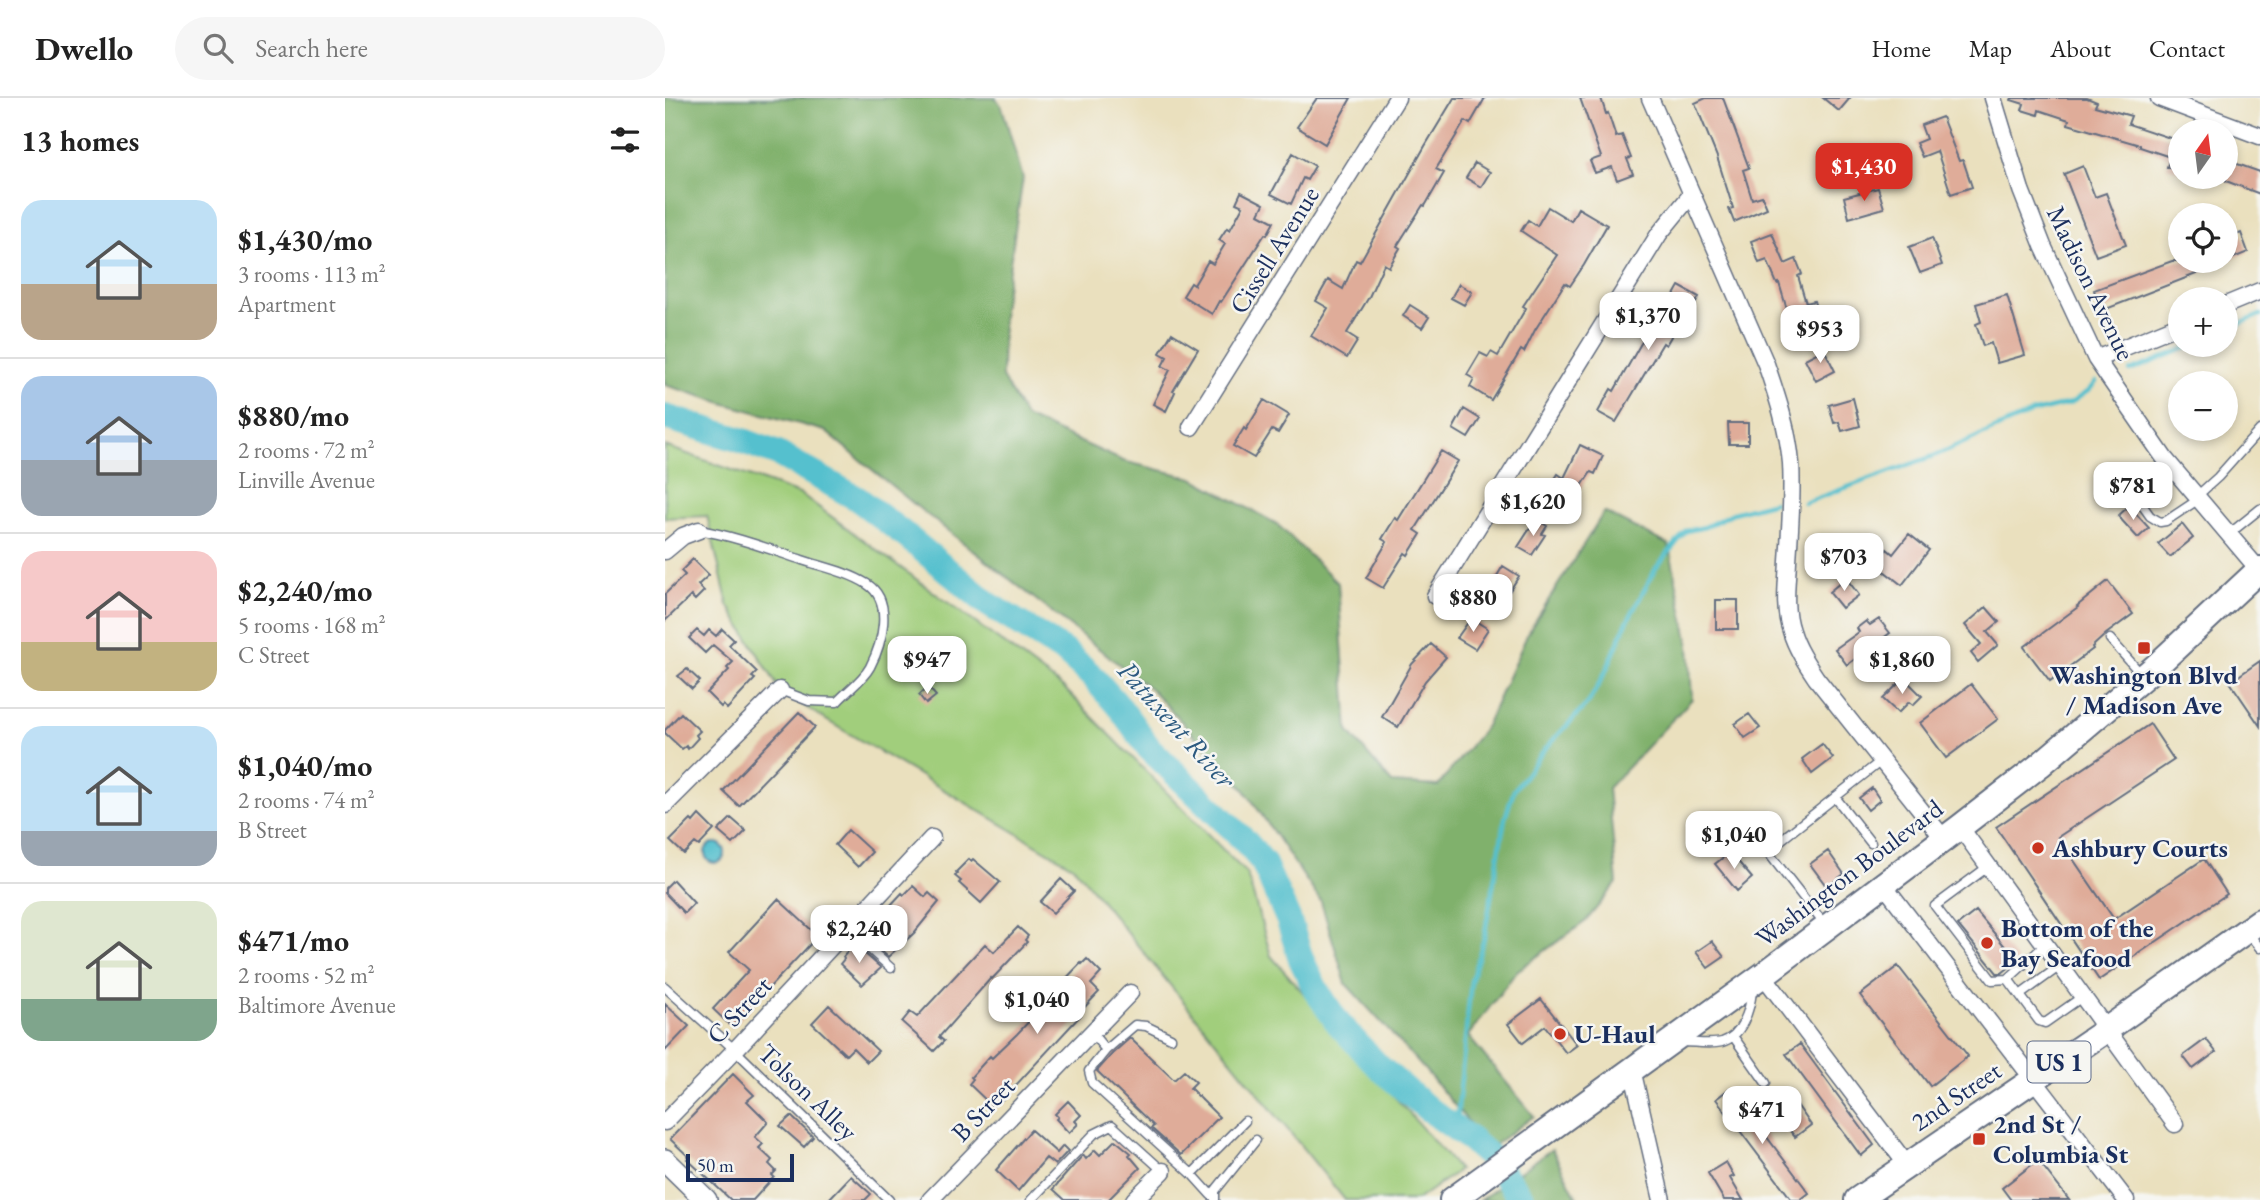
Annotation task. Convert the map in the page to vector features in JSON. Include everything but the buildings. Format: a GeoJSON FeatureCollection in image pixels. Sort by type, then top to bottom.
{"type":"FeatureCollection","features":[{"type":"Feature","properties":{"kind":"main road","name":"Washington Boulevard"},"geometry":{"type":"LineString","coordinates":[[1452,1200],[1884,885],[2051,756],[2144,677],[2260,569]]}},
{"type":"Feature","properties":{"kind":"main road","name":"2nd Street"},"geometry":{"type":"LineString","coordinates":[[1857,1200],[2106,1030],[2255,933]]}},
{"type":"Feature","properties":{"kind":"street","name":"Cissell Avenue"},"geometry":{"type":"LineString","coordinates":[[1191,427],[1398,98]]}},
{"type":"Feature","properties":{"kind":"street"},"geometry":{"type":"LineString","coordinates":[[1650,98],[1766,364],[1786,428],[1791,463],[1786,611],[1798,650],[1816,678],[1881,761],[1952,833],[1989,866],[2175,1124]]}},
{"type":"Feature","properties":{"kind":"street","name":"Madison Avenue"},"geometry":{"type":"LineString","coordinates":[[1993,98],[2021,190],[2043,246],[2096,359],[2165,459],[2260,569]]}},
{"type":"Feature","properties":{"kind":"street"},"geometry":{"type":"LineString","coordinates":[[2159,98],[2260,136]]}},
{"type":"Feature","properties":{"kind":"street"},"geometry":{"type":"LineString","coordinates":[[1435,596],[1659,234],[1691,195]]}},
{"type":"Feature","properties":{"kind":"street"},"geometry":{"type":"LineString","coordinates":[[2238,300],[2260,291]]}},
{"type":"Feature","properties":{"kind":"street"},"geometry":{"type":"LineString","coordinates":[[2096,359],[2168,329]]}},
{"type":"Feature","properties":{"kind":"street"},"geometry":{"type":"LineString","coordinates":[[665,551],[683,536],[699,530]]}},
{"type":"Feature","properties":{"kind":"street"},"geometry":{"type":"LineString","coordinates":[[665,805],[780,690]]}},
{"type":"Feature","properties":{"kind":"street","name":"C Street"},"geometry":{"type":"LineString","coordinates":[[665,1122],[932,838]]}},
{"type":"Feature","properties":{"kind":"street"},"geometry":{"type":"LineString","coordinates":[[1884,885],[2126,1200]]}},
{"type":"Feature","properties":{"kind":"street"},"geometry":{"type":"LineString","coordinates":[[1758,978],[1907,1166]]}},
{"type":"Feature","properties":{"kind":"street","name":"B Street"},"geometry":{"type":"LineString","coordinates":[[930,1200],[1130,993]]}},
{"type":"Feature","properties":{"kind":"street"},"geometry":{"type":"LineString","coordinates":[[1632,1069],[1662,1200]]}},
{"type":"Feature","properties":{"kind":"street"},"geometry":{"type":"LineString","coordinates":[[665,1160],[706,1200]]}},
{"type":"Feature","properties":{"kind":"street"},"geometry":{"type":"LineString","coordinates":[[1134,1200],[1163,1171]]}},
{"type":"Feature","properties":{"kind":"lane"},"geometry":{"type":"LineString","coordinates":[[2138,499],[2150,516],[2160,522],[2166,520],[2198,497],[2260,430]]}},
{"type":"Feature","properties":{"kind":"lane"},"geometry":{"type":"LineString","coordinates":[[2229,534],[2260,509]]}},
{"type":"Feature","properties":{"kind":"lane"},"geometry":{"type":"LineString","coordinates":[[699,530],[771,549],[852,576],[870,585],[879,597],[884,610],[882,629],[869,668],[837,702],[809,701],[780,690]]}},
{"type":"Feature","properties":{"kind":"lane"},"geometry":{"type":"LineString","coordinates":[[2111,639],[2144,677]]}},
{"type":"Feature","properties":{"kind":"lane"},"geometry":{"type":"LineString","coordinates":[[1827,927],[1767,851],[1881,761]]}},
{"type":"Feature","properties":{"kind":"lane"},"geometry":{"type":"LineString","coordinates":[[1835,797],[1871,843]]}},
{"type":"Feature","properties":{"kind":"lane"},"geometry":{"type":"LineString","coordinates":[[1989,866],[1935,906],[1992,980],[2008,979],[2045,945]]}},
{"type":"Feature","properties":{"kind":"lane"},"geometry":{"type":"LineString","coordinates":[[847,929],[891,968]]}},
{"type":"Feature","properties":{"kind":"lane"},"geometry":{"type":"LineString","coordinates":[[2020,995],[2060,966]]}},
{"type":"Feature","properties":{"kind":"lane"},"geometry":{"type":"LineString","coordinates":[[1670,1042],[1720,1042],[1733,1037],[1750,1007],[1758,978]]}},
{"type":"Feature","properties":{"kind":"lane"},"geometry":{"type":"LineString","coordinates":[[2008,979],[2039,1021],[2045,1023],[2083,997]]}},
{"type":"Feature","properties":{"kind":"lane","name":"Tolson Alley"},"geometry":{"type":"LineString","coordinates":[[665,987],[735,1050],[889,1200]]}},
{"type":"Feature","properties":{"kind":"lane"},"geometry":{"type":"LineString","coordinates":[[1171,1038],[1146,1026],[1135,1025],[1106,1050],[1089,1071],[1092,1083],[1192,1174],[1212,1196],[1256,1140]]}},
{"type":"Feature","properties":{"kind":"lane"},"geometry":{"type":"LineString","coordinates":[[1091,1032],[1106,1050]]}},
{"type":"Feature","properties":{"kind":"lane"},"geometry":{"type":"LineString","coordinates":[[1733,1037],[1766,1083]]}},
{"type":"Feature","properties":{"kind":"lane"},"geometry":{"type":"LineString","coordinates":[[1192,1174],[1245,1121]]}},
{"type":"Feature","properties":{"kind":"lane"},"geometry":{"type":"LineString","coordinates":[[1031,1200],[1094,1134],[1112,1125],[1163,1171]]}},
{"type":"Feature","properties":{"kind":"green space"},"geometry":{"type":"Polygon","coordinates":[[[665,98],[996,98],[1002,107],[1023,178],[1003,309],[1002,377],[1025,417],[1123,461],[1193,478],[1277,524],[1338,583],[1348,731],[1392,783],[1438,786],[1486,726],[1529,631],[1604,512],[1669,545],[1689,645],[1692,699],[1608,788],[1617,883],[1586,921],[1517,971],[1468,1036],[1534,1116],[1490,1148],[1425,1070],[1346,984],[1321,902],[1244,789],[1153,691],[920,509],[825,431],[665,385],[665,98]]]}},
{"type":"Feature","properties":{"kind":"green space"},"geometry":{"type":"Polygon","coordinates":[[[665,446],[802,495],[1065,689],[1247,874],[1271,956],[1459,1170],[1417,1200],[1345,1200],[1074,867],[780,690],[728,605],[707,516],[665,518],[665,446]]]}},
{"type":"Feature","properties":{"kind":"green space"},"geometry":{"type":"Polygon","coordinates":[[[1552,1149],[1578,1200],[1480,1200],[1552,1149]]]}},
{"type":"Feature","properties":{"kind":"water"},"geometry":{"type":"Polygon","coordinates":[[[715,843],[722,846],[725,853],[722,860],[715,863],[708,860],[705,853],[708,846],[715,843]]]}},
{"type":"Feature","properties":{"kind":"waterway"},"geometry":{"type":"LineString","coordinates":[[2238,325],[2260,315]]}},
{"type":"Feature","properties":{"kind":"waterway"},"geometry":{"type":"LineString","coordinates":[[2130,371],[2168,356]]}},
{"type":"Feature","properties":{"kind":"waterway"},"geometry":{"type":"LineString","coordinates":[[1804,503],[1936,455],[2031,413],[2071,403],[2096,382]]}},
{"type":"Feature","properties":{"kind":"waterway","name":"Patuxent River"},"geometry":{"type":"LineString","coordinates":[[665,417],[778,454],[858,499],[988,604],[1065,652],[1091,675],[1121,709],[1149,748],[1244,840],[1263,862],[1289,921],[1301,959],[1316,990],[1338,1023],[1380,1068],[1490,1157],[1523,1200]]}},
{"type":"Feature","properties":{"kind":"waterway"},"geometry":{"type":"LineString","coordinates":[[1456,1128],[1471,981],[1484,938],[1505,818],[1514,790],[1545,749],[1589,702],[1656,568],[1686,531],[1705,527],[1733,513],[1774,502]]}},
{"type":"Feature","properties":{"kind":"place","name":"Washington Blvd / Madison Ave"},"geometry":{"type":"Point","coordinates":[2144,648]}},
{"type":"Feature","properties":{"kind":"place","name":"Ashbury Courts"},"geometry":{"type":"Point","coordinates":[2038,848]}},
{"type":"Feature","properties":{"kind":"place","name":"Bottom of the Bay Seafood"},"geometry":{"type":"Point","coordinates":[1987,943]}},
{"type":"Feature","properties":{"kind":"place","name":"U-Haul"},"geometry":{"type":"Point","coordinates":[1560,1034]}},
{"type":"Feature","properties":{"kind":"place","name":"2nd St / Columbia St"},"geometry":{"type":"Point","coordinates":[1979,1139]}}]}
